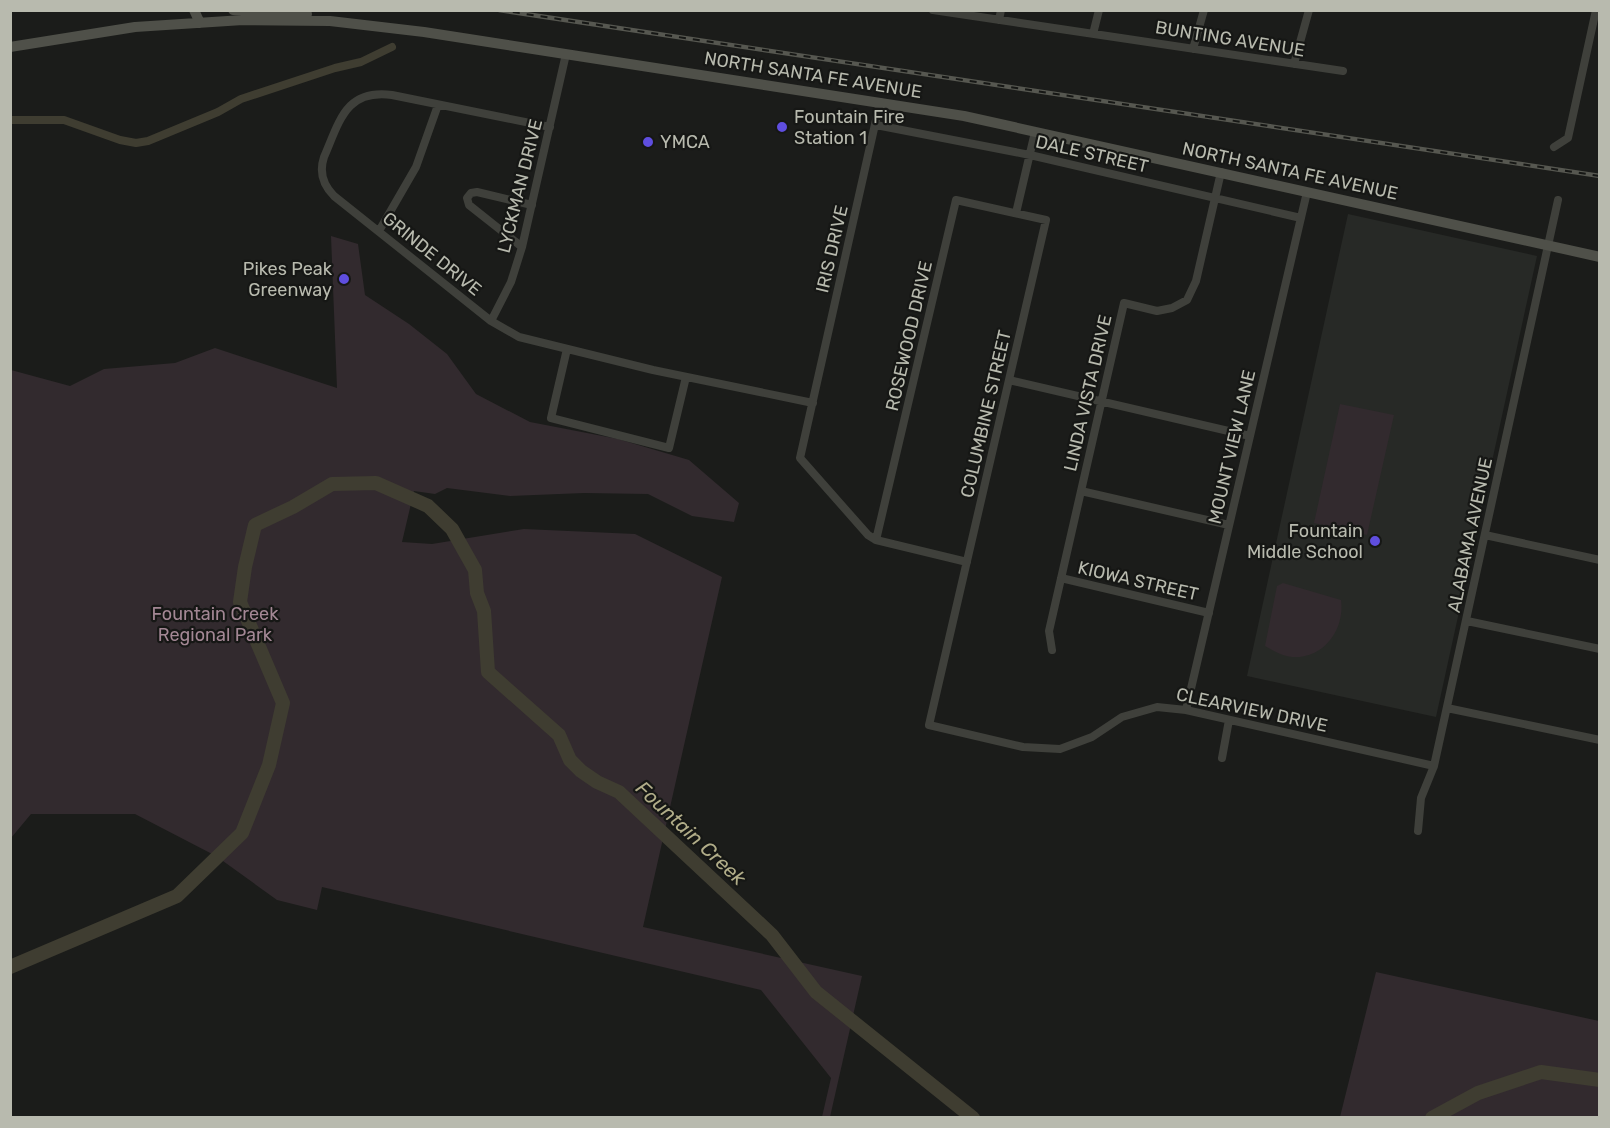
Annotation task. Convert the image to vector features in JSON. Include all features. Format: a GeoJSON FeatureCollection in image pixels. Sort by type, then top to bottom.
{"type":"FeatureCollection","features":[{"type":"Feature","properties":{"kind":"main road"},"geometry":{"type":"LineString","coordinates":[[194,10],[200,23]]}},
{"type":"Feature","properties":{"kind":"main road"},"geometry":{"type":"LineString","coordinates":[[200,23],[202,10]]}},
{"type":"Feature","properties":{"kind":"main road"},"geometry":{"type":"LineString","coordinates":[[233,10],[331,16],[344,23]]}},
{"type":"Feature","properties":{"kind":"main road","name":"NORTH SANTA FE AVENUE"},"geometry":{"type":"LineString","coordinates":[[10,47],[135,27],[200,23],[291,20],[424,32],[964,116],[1599,257]]}},
{"type":"Feature","properties":{"kind":"street","name":"BUNTING AVENUE"},"geometry":{"type":"LineString","coordinates":[[933,10],[1343,71]]}},
{"type":"Feature","properties":{"kind":"street"},"geometry":{"type":"LineString","coordinates":[[999,20],[1002,10]]}},
{"type":"Feature","properties":{"kind":"street"},"geometry":{"type":"LineString","coordinates":[[1093,34],[1099,10]]}},
{"type":"Feature","properties":{"kind":"street"},"geometry":{"type":"LineString","coordinates":[[1193,49],[1204,10]]}},
{"type":"Feature","properties":{"kind":"street"},"geometry":{"type":"LineString","coordinates":[[1294,64],[1309,10]]}},
{"type":"Feature","properties":{"kind":"street"},"geometry":{"type":"LineString","coordinates":[[1554,147],[1568,138],[1598,11]]}},
{"type":"Feature","properties":{"kind":"street","name":"LYCKMAN DRIVE"},"geometry":{"type":"LineString","coordinates":[[491,321],[511,282],[522,247],[566,54]]}},
{"type":"Feature","properties":{"kind":"street","name":"GRINDE DRIVE"},"geometry":{"type":"LineString","coordinates":[[550,127],[375,93],[360,97],[349,106],[327,150],[322,170],[328,190],[491,321],[519,337],[686,377],[813,403]]}},
{"type":"Feature","properties":{"kind":"street","name":"IRIS DRIVE"},"geometry":{"type":"LineString","coordinates":[[813,403],[880,102]]}},
{"type":"Feature","properties":{"kind":"street"},"geometry":{"type":"LineString","coordinates":[[379,231],[416,167],[438,105]]}},
{"type":"Feature","properties":{"kind":"street","name":"DALE STREET"},"geometry":{"type":"LineString","coordinates":[[876,125],[1030,155],[1301,218]]}},
{"type":"Feature","properties":{"kind":"street"},"geometry":{"type":"LineString","coordinates":[[1016,213],[1035,132]]}},
{"type":"Feature","properties":{"kind":"street","name":"LINDA VISTA DRIVE"},"geometry":{"type":"LineString","coordinates":[[1052,650],[1049,631],[1124,303],[1157,311],[1172,308],[1186,300],[1196,281],[1221,172]]}},
{"type":"Feature","properties":{"kind":"street"},"geometry":{"type":"LineString","coordinates":[[522,247],[469,205],[467,198],[471,193],[477,192],[532,205]]}},
{"type":"Feature","properties":{"kind":"street","name":"MOUNT VIEW LANE"},"geometry":{"type":"LineString","coordinates":[[1186,710],[1307,192]]}},
{"type":"Feature","properties":{"kind":"street","name":"ROSEWOOD DRIVE"},"geometry":{"type":"LineString","coordinates":[[876,540],[956,200],[1016,213]]}},
{"type":"Feature","properties":{"kind":"street","name":"ALABAMA AVENUE"},"geometry":{"type":"LineString","coordinates":[[1418,831],[1421,798],[1434,766],[1558,200]]}},
{"type":"Feature","properties":{"kind":"street","name":"COLUMBINE STREET"},"geometry":{"type":"LineString","coordinates":[[929,725],[1046,220],[1016,213]]}},
{"type":"Feature","properties":{"kind":"street"},"geometry":{"type":"LineString","coordinates":[[567,349],[551,418],[669,448],[686,377]]}},
{"type":"Feature","properties":{"kind":"street"},"geometry":{"type":"LineString","coordinates":[[1009,380],[1250,436]]}},
{"type":"Feature","properties":{"kind":"street"},"geometry":{"type":"LineString","coordinates":[[813,403],[800,458],[868,535],[876,540],[967,562]]}},
{"type":"Feature","properties":{"kind":"street"},"geometry":{"type":"LineString","coordinates":[[1081,491],[1229,525]]}},
{"type":"Feature","properties":{"kind":"street"},"geometry":{"type":"LineString","coordinates":[[1485,535],[1599,560]]}},
{"type":"Feature","properties":{"kind":"street","name":"KIOWA STREET"},"geometry":{"type":"LineString","coordinates":[[1061,578],[1209,613]]}},
{"type":"Feature","properties":{"kind":"street"},"geometry":{"type":"LineString","coordinates":[[1467,621],[1599,649]]}},
{"type":"Feature","properties":{"kind":"street","name":"CLEARVIEW DRIVE"},"geometry":{"type":"LineString","coordinates":[[929,725],[1023,747],[1060,749],[1092,737],[1122,717],[1157,706],[1186,710],[1434,766]]}},
{"type":"Feature","properties":{"kind":"street"},"geometry":{"type":"LineString","coordinates":[[1447,708],[1599,740]]}},
{"type":"Feature","properties":{"kind":"street"},"geometry":{"type":"LineString","coordinates":[[1222,758],[1229,720]]}},
{"type":"Feature","properties":{"kind":"shaded area","name":"Fountain Middle School"},"geometry":{"type":"Polygon","coordinates":[[[1348,214],[1537,256],[1436,717],[1247,676],[1348,214]]]}},
{"type":"Feature","properties":{"kind":"green space","name":"Fountain Creek Regional Park"},"geometry":{"type":"Polygon","coordinates":[[[331,236],[358,244],[365,295],[409,324],[447,354],[476,394],[530,422],[618,439],[689,460],[739,503],[734,522],[692,516],[648,494],[584,493],[510,496],[447,488],[435,494],[414,491],[402,542],[432,544],[524,529],[635,534],[722,577],[643,927],[862,976],[830,1117],[822,1117],[831,1078],[761,990],[322,887],[317,910],[277,900],[216,856],[135,814],[31,814],[11,838],[11,370],[70,386],[104,369],[175,363],[215,348],[337,388],[331,236]]]}},
{"type":"Feature","properties":{"kind":"green space"},"geometry":{"type":"Polygon","coordinates":[[[1340,404],[1394,415],[1367,535],[1314,523],[1340,404]]]}},
{"type":"Feature","properties":{"kind":"green space"},"geometry":{"type":"Polygon","coordinates":[[[1283,583],[1341,600],[1340,621],[1336,631],[1323,647],[1314,653],[1292,657],[1265,646],[1277,586],[1283,583]]]}},
{"type":"Feature","properties":{"kind":"green space"},"geometry":{"type":"Polygon","coordinates":[[[1376,972],[1599,1021],[1599,1117],[1340,1117],[1376,972]]]}},
{"type":"Feature","properties":{"kind":"waterway"},"geometry":{"type":"LineString","coordinates":[[10,120],[64,120],[120,140],[136,143],[148,141],[218,112],[241,99],[335,68],[361,62],[392,47]]}},
{"type":"Feature","properties":{"kind":"waterway","name":"Fountain Creek"},"geometry":{"type":"LineString","coordinates":[[10,967],[177,896],[242,833],[269,765],[283,703],[240,602],[255,525],[293,507],[332,484],[376,483],[428,506],[452,529],[475,570],[477,593],[484,611],[488,672],[559,735],[570,760],[597,782],[619,792],[772,935],[816,992],[973,1118]]}},
{"type":"Feature","properties":{"kind":"waterway","name":"Fountain Creek"},"geometry":{"type":"LineString","coordinates":[[1432,1118],[1478,1093],[1541,1072],[1600,1080]]}},
{"type":"Feature","properties":{"kind":"railway"},"geometry":{"type":"LineString","coordinates":[[499,10],[1600,176]]}},
{"type":"Feature","properties":{"kind":"place","name":"Fountain Fire Station 1"},"geometry":{"type":"Point","coordinates":[782,127]}},
{"type":"Feature","properties":{"kind":"place","name":"YMCA"},"geometry":{"type":"Point","coordinates":[648,142]}},
{"type":"Feature","properties":{"kind":"place","name":"Pikes Peak Greenway"},"geometry":{"type":"Point","coordinates":[344,279]}},
{"type":"Feature","properties":{"kind":"place","name":"Fountain Middle School"},"geometry":{"type":"Point","coordinates":[1375,541]}}]}
